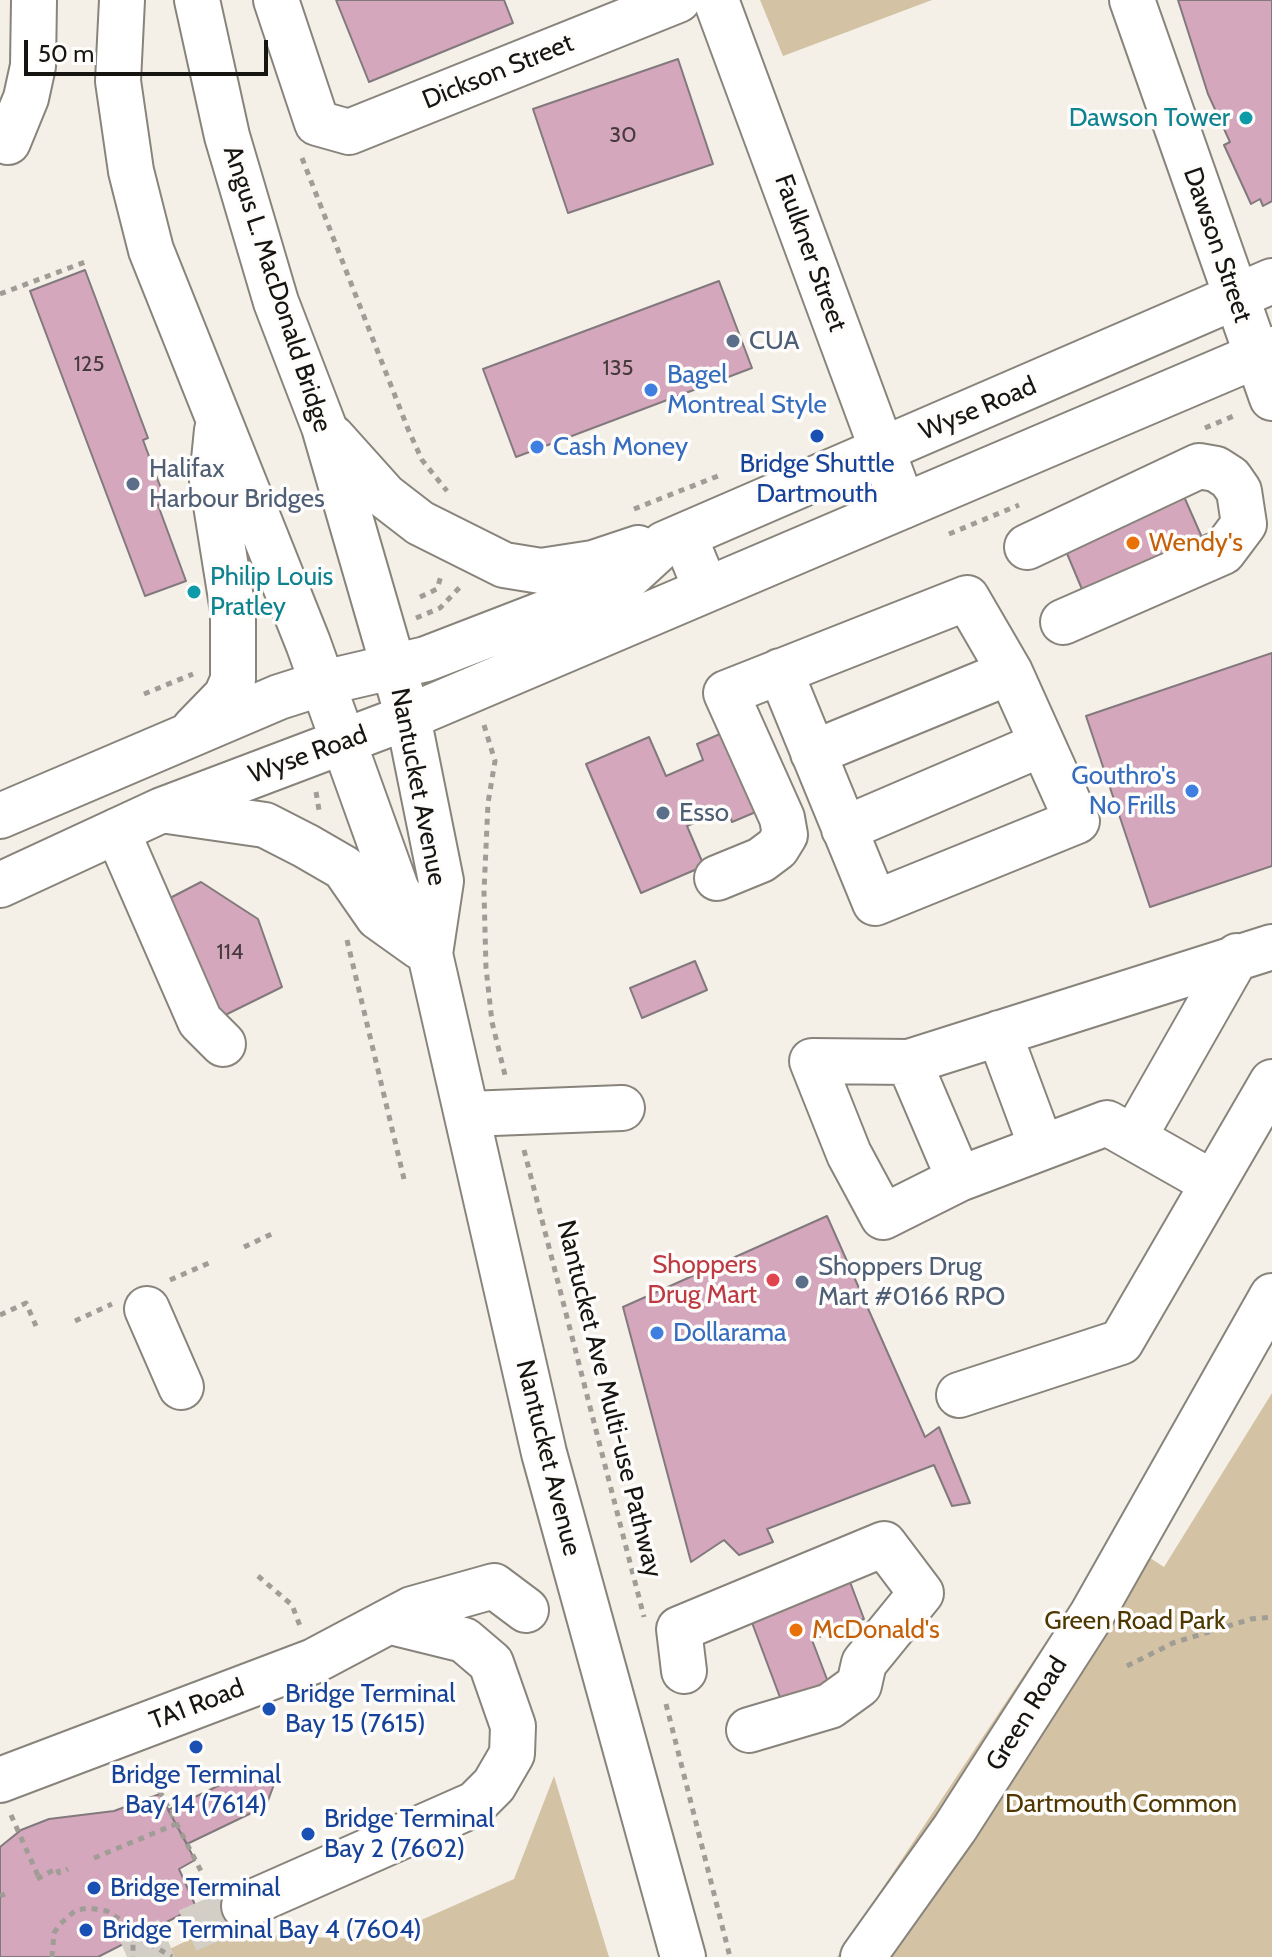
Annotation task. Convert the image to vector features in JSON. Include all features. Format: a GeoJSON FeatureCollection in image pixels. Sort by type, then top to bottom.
{"type":"FeatureCollection","features":[{"type":"Feature","properties":{"kind":"main road"},"geometry":{"type":"LineString","coordinates":[[8,142],[26,98],[33,66],[34,0]]}},
{"type":"Feature","properties":{"kind":"main road"},"geometry":{"type":"LineString","coordinates":[[122,0],[118,81],[131,171],[151,250],[323,683]]}},
{"type":"Feature","properties":{"kind":"main road","name":"Angus L. MacDonald Bridge"},"geometry":{"type":"LineString","coordinates":[[197,0],[227,136],[276,302],[324,427],[394,667]]}},
{"type":"Feature","properties":{"kind":"main road"},"geometry":{"type":"LineString","coordinates":[[276,0],[308,136]]}},
{"type":"Feature","properties":{"kind":"main road","name":"Dickson Street"},"geometry":{"type":"LineString","coordinates":[[308,136],[349,132],[678,0]]}},
{"type":"Feature","properties":{"kind":"main road","name":"Faulkner Street"},"geometry":{"type":"LineString","coordinates":[[716,0],[903,506]]}},
{"type":"Feature","properties":{"kind":"main road","name":"Dawson Street"},"geometry":{"type":"LineString","coordinates":[[1132,0],[1254,290],[1272,398]]}},
{"type":"Feature","properties":{"kind":"main road","name":"Wyse Road"},"geometry":{"type":"LineString","coordinates":[[0,816],[190,732],[323,683],[455,649],[579,600],[628,577],[674,540],[1254,290]]}},
{"type":"Feature","properties":{"kind":"main road","name":"Wyse Road"},"geometry":{"type":"LineString","coordinates":[[0,885],[162,810],[408,717],[1263,352]]}},
{"type":"Feature","properties":{"kind":"main road"},"geometry":{"type":"LineString","coordinates":[[190,732],[226,696],[233,680],[233,611],[212,480],[218,420]]}},
{"type":"Feature","properties":{"kind":"main road"},"geometry":{"type":"LineString","coordinates":[[324,427],[385,496],[420,523],[504,565],[541,571],[674,540],[706,589]]}},
{"type":"Feature","properties":{"kind":"main road"},"geometry":{"type":"LineString","coordinates":[[1027,547],[1199,466],[1216,469],[1230,478],[1239,491],[1244,524],[1223,552],[1063,622]]}},
{"type":"Feature","properties":{"kind":"main road"},"geometry":{"type":"LineString","coordinates":[[717,878],[761,860],[777,848],[785,835],[782,818],[726,693],[780,671],[967,598],[1010,672],[1077,821],[875,903],[780,671]]}},
{"type":"Feature","properties":{"kind":"main road","name":"Nantucket Avenue"},"geometry":{"type":"LineString","coordinates":[[394,667],[408,717],[441,881],[430,954]]}},
{"type":"Feature","properties":{"kind":"main road"},"geometry":{"type":"LineString","coordinates":[[813,753],[1010,672]]}},
{"type":"Feature","properties":{"kind":"main road","name":"Nantucket Avenue"},"geometry":{"type":"LineString","coordinates":[[323,683],[396,888],[430,954],[544,1453],[683,1957]]}},
{"type":"Feature","properties":{"kind":"main road"},"geometry":{"type":"LineString","coordinates":[[844,829],[1042,744]]}},
{"type":"Feature","properties":{"kind":"main road"},"geometry":{"type":"LineString","coordinates":[[162,810],[265,825],[306,846],[344,868],[378,917],[430,954]]}},
{"type":"Feature","properties":{"kind":"main road"},"geometry":{"type":"LineString","coordinates":[[117,831],[200,1021],[223,1044]]}},
{"type":"Feature","properties":{"kind":"main road"},"geometry":{"type":"LineString","coordinates":[[1211,1182],[1107,1123],[959,1179],[883,1217],[849,1154],[812,1061],[909,1062],[1254,951]]}},
{"type":"Feature","properties":{"kind":"main road"},"geometry":{"type":"LineString","coordinates":[[1134,1137],[1254,951]]}},
{"type":"Feature","properties":{"kind":"main road"},"geometry":{"type":"LineString","coordinates":[[999,1033],[1041,1146]]}},
{"type":"Feature","properties":{"kind":"main road"},"geometry":{"type":"LineString","coordinates":[[909,1062],[959,1179]]}},
{"type":"Feature","properties":{"kind":"main road"},"geometry":{"type":"LineString","coordinates":[[959,1395],[1121,1342],[1211,1182],[1272,1082]]}},
{"type":"Feature","properties":{"kind":"main road"},"geometry":{"type":"LineString","coordinates":[[468,1114],[622,1108]]}},
{"type":"Feature","properties":{"kind":"main road","name":"Green Road"},"geometry":{"type":"LineString","coordinates":[[863,1957],[955,1828],[1091,1616],[1272,1296]]}},
{"type":"Feature","properties":{"kind":"main road"},"geometry":{"type":"LineString","coordinates":[[140,1299],[181,1387]]}},
{"type":"Feature","properties":{"kind":"main road"},"geometry":{"type":"LineString","coordinates":[[675,1689],[679,1629],[884,1544],[921,1593],[864,1663],[859,1685],[830,1706],[749,1730]]}},
{"type":"Feature","properties":{"kind":"main road","name":"TA1 Road"},"geometry":{"type":"LineString","coordinates":[[0,1780],[314,1661],[412,1609],[494,1586],[526,1610]]}},
{"type":"Feature","properties":{"kind":"main road"},"geometry":{"type":"LineString","coordinates":[[504,1698],[505,1638],[526,1610],[583,1599]]}},
{"type":"Feature","properties":{"kind":"main road"},"geometry":{"type":"LineString","coordinates":[[244,1906],[475,1804],[494,1785],[512,1754],[513,1726],[491,1663],[464,1640],[391,1622]]}},
{"type":"Feature","properties":{"kind":"path"},"geometry":{"type":"LineString","coordinates":[[308,136],[422,460]]}},
{"type":"Feature","properties":{"kind":"path"},"geometry":{"type":"LineString","coordinates":[[0,294],[85,262]]}},
{"type":"Feature","properties":{"kind":"path"},"geometry":{"type":"LineString","coordinates":[[420,597],[437,589],[444,564]]}},
{"type":"Feature","properties":{"kind":"path"},"geometry":{"type":"LineString","coordinates":[[144,694],[207,668]]}},
{"type":"Feature","properties":{"kind":"path"},"geometry":{"type":"LineString","coordinates":[[485,728],[495,761],[488,803],[484,892],[486,968],[492,1022],[506,1079]]}},
{"type":"Feature","properties":{"kind":"path"},"geometry":{"type":"LineString","coordinates":[[344,930],[404,1179]]}},
{"type":"Feature","properties":{"kind":"path","name":"Nantucket Ave Multi-use Pathway"},"geometry":{"type":"LineString","coordinates":[[527,1159],[644,1620]]}},
{"type":"Feature","properties":{"kind":"path"},"geometry":{"type":"LineString","coordinates":[[244,1247],[276,1232]]}},
{"type":"Feature","properties":{"kind":"path"},"geometry":{"type":"LineString","coordinates":[[75,1321],[140,1299],[209,1263]]}},
{"type":"Feature","properties":{"kind":"path"},"geometry":{"type":"LineString","coordinates":[[0,1315],[26,1303],[36,1326]]}},
{"type":"Feature","properties":{"kind":"path"},"geometry":{"type":"LineString","coordinates":[[1127,1666],[1173,1643],[1251,1619],[1272,1617]]}},
{"type":"Feature","properties":{"kind":"path"},"geometry":{"type":"LineString","coordinates":[[675,1689],[730,1957]]}},
{"type":"Feature","properties":{"kind":"path"},"geometry":{"type":"LineString","coordinates":[[154,1780],[201,1871]]}},
{"type":"Feature","properties":{"kind":"path"},"geometry":{"type":"LineString","coordinates":[[94,1858],[176,1824]]}},
{"type":"Feature","properties":{"kind":"path"},"geometry":{"type":"LineString","coordinates":[[19,1831],[38,1879],[57,1868],[59,1873],[68,1869]]}},
{"type":"Feature","properties":{"kind":"path"},"geometry":{"type":"LineString","coordinates":[[52,1957],[54,1933],[76,1910],[89,1908],[107,1911],[121,1920],[129,1931],[172,1957]]}},
{"type":"Feature","properties":{"kind":"path"},"geometry":{"type":"LineString","coordinates":[[129,1931],[133,1957]]}},
{"type":"Feature","properties":{"kind":"green space"},"geometry":{"type":"Polygon","coordinates":[[[760,0],[932,0],[783,56],[760,0]]]}},
{"type":"Feature","properties":{"kind":"green space","name":"Dartmouth Common"},"geometry":{"type":"Polygon","coordinates":[[[1272,1393],[1272,1957],[837,1957],[1116,1536],[1164,1567],[1272,1393]]]}},
{"type":"Feature","properties":{"kind":"green space"},"geometry":{"type":"Polygon","coordinates":[[[554,1776],[609,1957],[153,1957],[205,1932],[376,1940],[514,1879],[554,1776]]]}},
{"type":"Feature","properties":{"kind":"building"},"geometry":{"type":"Polygon","coordinates":[[[336,0],[504,0],[513,23],[369,82],[336,0]]]}},
{"type":"Feature","properties":{"kind":"building","name":"Dawson Tower"},"geometry":{"type":"Polygon","coordinates":[[[1178,0],[1272,0],[1272,201],[1263,206],[1260,199],[1251,204],[1224,145],[1230,142],[1208,94],[1178,0]]]}},
{"type":"Feature","properties":{"kind":"building"},"geometry":{"type":"Polygon","coordinates":[[[678,59],[713,164],[568,213],[533,109],[678,59]]]}},
{"type":"Feature","properties":{"kind":"building"},"geometry":{"type":"Polygon","coordinates":[[[85,270],[148,438],[143,440],[166,502],[158,505],[186,581],[145,596],[30,291],[85,270]]]}},
{"type":"Feature","properties":{"kind":"building"},"geometry":{"type":"Polygon","coordinates":[[[719,281],[752,368],[516,457],[483,369],[719,281]]]}},
{"type":"Feature","properties":{"kind":"building","name":"Wendy's"},"geometry":{"type":"Polygon","coordinates":[[[1182,492],[1204,542],[1084,594],[1063,544],[1182,492]]]}},
{"type":"Feature","properties":{"kind":"building","name":"Gouthro's No Frills"},"geometry":{"type":"Polygon","coordinates":[[[1272,653],[1272,866],[1150,907],[1086,716],[1272,653]]]}},
{"type":"Feature","properties":{"kind":"building","name":"Esso"},"geometry":{"type":"Polygon","coordinates":[[[736,727],[770,806],[732,822],[727,809],[687,826],[704,866],[641,893],[586,764],[649,737],[666,776],[703,760],[697,744],[736,727]]]}},
{"type":"Feature","properties":{"kind":"building"},"geometry":{"type":"Polygon","coordinates":[[[201,882],[258,919],[282,987],[213,1021],[170,898],[201,882]]]}},
{"type":"Feature","properties":{"kind":"building"},"geometry":{"type":"Polygon","coordinates":[[[695,961],[707,990],[642,1018],[630,988],[695,961]]]}},
{"type":"Feature","properties":{"kind":"building"},"geometry":{"type":"Polygon","coordinates":[[[827,1216],[925,1437],[939,1427],[970,1503],[952,1506],[934,1465],[767,1529],[773,1542],[739,1555],[724,1540],[691,1562],[623,1307],[827,1216]]]}},
{"type":"Feature","properties":{"kind":"building","name":"McDonald's"},"geometry":{"type":"Polygon","coordinates":[[[847,1574],[864,1619],[812,1640],[828,1682],[781,1700],[748,1612],[847,1574]]]}},
{"type":"Feature","properties":{"kind":"building"},"geometry":{"type":"Polygon","coordinates":[[[251,1770],[276,1779],[266,1806],[187,1844],[168,1810],[251,1770]]]}},
{"type":"Feature","properties":{"kind":"building","name":"Bridge Terminal"},"geometry":{"type":"Polygon","coordinates":[[[160,1794],[195,1860],[179,1869],[196,1907],[98,1957],[0,1957],[0,1847],[21,1830],[49,1819],[114,1811],[160,1794]]]}},
{"type":"Feature","properties":{"kind":"tunnel"},"geometry":{"type":"LineString","coordinates":[[127,1957],[244,1906]]}},
{"type":"Feature","properties":{"kind":"place","name":"Dawson Tower"},"geometry":{"type":"Point","coordinates":[1246,118]}},
{"type":"Feature","properties":{"kind":"place","name":"CUA"},"geometry":{"type":"Point","coordinates":[733,341]}},
{"type":"Feature","properties":{"kind":"place","name":"Bagel Montreal Style"},"geometry":{"type":"Point","coordinates":[651,390]}},
{"type":"Feature","properties":{"kind":"place","name":"Bridge Shuttle Dartmouth"},"geometry":{"type":"Point","coordinates":[817,436]}},
{"type":"Feature","properties":{"kind":"place","name":"Cash Money"},"geometry":{"type":"Point","coordinates":[537,447]}},
{"type":"Feature","properties":{"kind":"place","name":"Halifax Harbour Bridges"},"geometry":{"type":"Point","coordinates":[133,484]}},
{"type":"Feature","properties":{"kind":"place","name":"Wendy's"},"geometry":{"type":"Point","coordinates":[1133,543]}},
{"type":"Feature","properties":{"kind":"place","name":"Philip Louis Pratley"},"geometry":{"type":"Point","coordinates":[194,592]}},
{"type":"Feature","properties":{"kind":"place","name":"Gouthro's No Frills"},"geometry":{"type":"Point","coordinates":[1192,791]}},
{"type":"Feature","properties":{"kind":"place","name":"Esso"},"geometry":{"type":"Point","coordinates":[663,813]}},
{"type":"Feature","properties":{"kind":"place","name":"Shoppers Drug Mart"},"geometry":{"type":"Point","coordinates":[773,1280]}},
{"type":"Feature","properties":{"kind":"place","name":"Shoppers Drug Mart #0166 RPO"},"geometry":{"type":"Point","coordinates":[802,1282]}},
{"type":"Feature","properties":{"kind":"place","name":"Dollarama"},"geometry":{"type":"Point","coordinates":[657,1333]}},
{"type":"Feature","properties":{"kind":"place","name":"McDonald's"},"geometry":{"type":"Point","coordinates":[796,1630]}},
{"type":"Feature","properties":{"kind":"place","name":"Bridge Terminal Bay 15 (7615)"},"geometry":{"type":"Point","coordinates":[269,1709]}},
{"type":"Feature","properties":{"kind":"place","name":"Bridge Terminal Bay 14 (7614)"},"geometry":{"type":"Point","coordinates":[196,1747]}},
{"type":"Feature","properties":{"kind":"place","name":"Bridge Terminal Bay 2 (7602)"},"geometry":{"type":"Point","coordinates":[308,1834]}},
{"type":"Feature","properties":{"kind":"place","name":"Bridge Terminal"},"geometry":{"type":"Point","coordinates":[94,1888]}},
{"type":"Feature","properties":{"kind":"place","name":"Bridge Terminal Bay 4 (7604)"},"geometry":{"type":"Point","coordinates":[86,1930]}},
{"type":"Feature","properties":{"kind":"park label","name":"Green Road Park"},"geometry":{"type":"Point","coordinates":[1135,1621]}}]}
